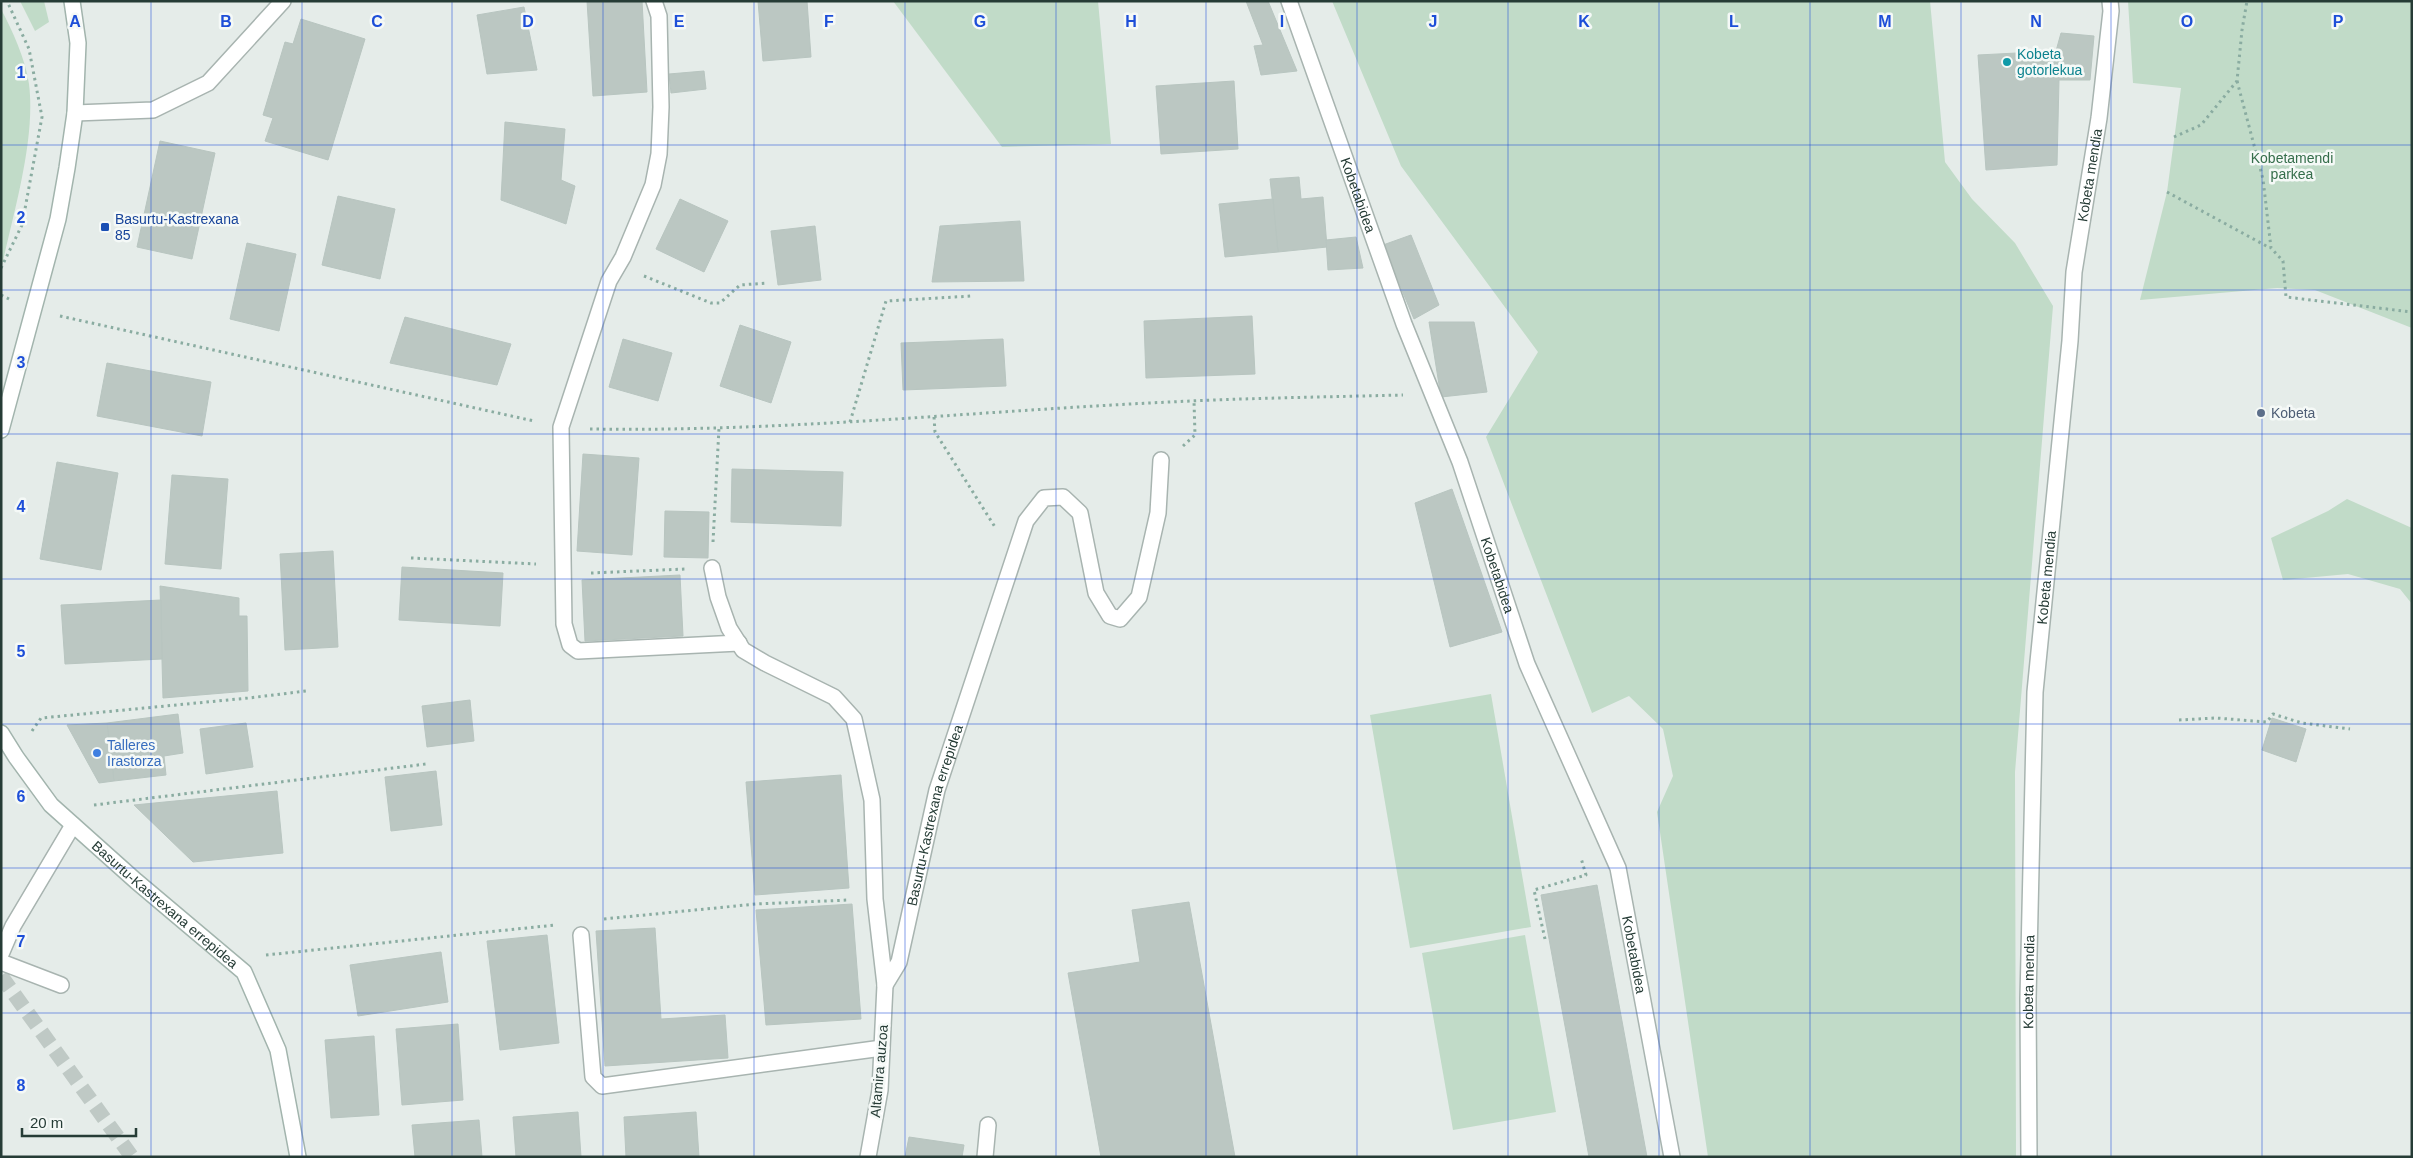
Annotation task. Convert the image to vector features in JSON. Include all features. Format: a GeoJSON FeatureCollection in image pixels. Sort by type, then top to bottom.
{"type":"FeatureCollection","features":[{"type":"Feature","properties":{"kind":"street"},"geometry":{"type":"LineString","coordinates":[[1,430],[58,219],[75,114],[78,43],[72,1]]}},
{"type":"Feature","properties":{"kind":"street"},"geometry":{"type":"LineString","coordinates":[[75,114],[153,110],[208,83],[283,1]]}},
{"type":"Feature","properties":{"kind":"street"},"geometry":{"type":"LineString","coordinates":[[654,1],[659,16],[661,107],[659,154],[653,185],[618,265],[609,281],[562,427],[564,624],[570,645],[578,651],[739,643]]}},
{"type":"Feature","properties":{"kind":"street","name":"Kobetabidea"},"geometry":{"type":"LineString","coordinates":[[1289,1],[1404,324],[1460,462],[1527,664],[1618,868],[1672,1157]]}},
{"type":"Feature","properties":{"kind":"street","name":"Kobeta mendia"},"geometry":{"type":"LineString","coordinates":[[2029,1157],[2028,999],[2035,692],[2070,341],[2074,272],[2099,118],[2111,11],[2110,1]]}},
{"type":"Feature","properties":{"kind":"street","name":"Basurtu-Kastrexana errepidea"},"geometry":{"type":"LineString","coordinates":[[885,985],[899,962],[937,790],[1026,521],[1044,498],[1063,497],[1080,513],[1096,593],[1110,616],[1120,619],[1139,596],[1158,513],[1162,460]]}},
{"type":"Feature","properties":{"kind":"street"},"geometry":{"type":"LineString","coordinates":[[712,568],[718,597],[729,628],[743,650],[834,697],[854,719],[872,800],[875,899],[885,985]]}},
{"type":"Feature","properties":{"kind":"street","name":"Basurtu-Kastrexana errepidea"},"geometry":{"type":"LineString","coordinates":[[1,733],[16,757],[51,804],[136,881],[244,972],[278,1050],[298,1157]]}},
{"type":"Feature","properties":{"kind":"street"},"geometry":{"type":"LineString","coordinates":[[1,954],[13,926],[73,825]]}},
{"type":"Feature","properties":{"kind":"street"},"geometry":{"type":"LineString","coordinates":[[582,935],[593,1077],[602,1086],[882,1048]]}},
{"type":"Feature","properties":{"kind":"street"},"geometry":{"type":"LineString","coordinates":[[1,962],[61,985]]}},
{"type":"Feature","properties":{"kind":"street","name":"Altamira auzoa"},"geometry":{"type":"LineString","coordinates":[[868,1157],[880,1090],[885,985]]}},
{"type":"Feature","properties":{"kind":"street"},"geometry":{"type":"LineString","coordinates":[[985,1157],[988,1125]]}},
{"type":"Feature","properties":{"kind":"path"},"geometry":{"type":"LineString","coordinates":[[1,268],[22,225],[42,117],[29,49],[7,1]]}},
{"type":"Feature","properties":{"kind":"path"},"geometry":{"type":"LineString","coordinates":[[2247,1],[2237,81],[2263,179],[2271,248]]}},
{"type":"Feature","properties":{"kind":"path"},"geometry":{"type":"LineString","coordinates":[[2174,137],[2201,125],[2237,81]]}},
{"type":"Feature","properties":{"kind":"path"},"geometry":{"type":"LineString","coordinates":[[2167,192],[2271,248],[2283,261],[2286,297],[2412,312]]}},
{"type":"Feature","properties":{"kind":"path"},"geometry":{"type":"LineString","coordinates":[[618,265],[711,303],[720,303],[740,285],[768,283]]}},
{"type":"Feature","properties":{"kind":"path"},"geometry":{"type":"LineString","coordinates":[[850,422],[886,301],[972,296]]}},
{"type":"Feature","properties":{"kind":"path"},"geometry":{"type":"LineString","coordinates":[[88,323],[562,427],[661,430],[719,428],[1194,401],[1431,394]]}},
{"type":"Feature","properties":{"kind":"path"},"geometry":{"type":"LineString","coordinates":[[1162,460],[1184,446],[1194,435],[1194,401]]}},
{"type":"Feature","properties":{"kind":"path"},"geometry":{"type":"LineString","coordinates":[[934,416],[935,432],[992,526],[1020,540]]}},
{"type":"Feature","properties":{"kind":"path"},"geometry":{"type":"LineString","coordinates":[[411,558],[564,570],[712,568],[719,428]]}},
{"type":"Feature","properties":{"kind":"path"},"geometry":{"type":"LineString","coordinates":[[41,718],[239,700],[306,691]]}},
{"type":"Feature","properties":{"kind":"path"},"geometry":{"type":"LineString","coordinates":[[2179,720],[2216,718],[2267,722],[2273,714],[2302,723],[2350,728]]}},
{"type":"Feature","properties":{"kind":"path"},"geometry":{"type":"LineString","coordinates":[[114,802],[426,764]]}},
{"type":"Feature","properties":{"kind":"path"},"geometry":{"type":"LineString","coordinates":[[1545,939],[1534,890],[1586,875],[1581,857]]}},
{"type":"Feature","properties":{"kind":"path"},"geometry":{"type":"LineString","coordinates":[[603,920],[756,904],[875,899]]}},
{"type":"Feature","properties":{"kind":"path"},"geometry":{"type":"LineString","coordinates":[[276,954],[565,924]]}},
{"type":"Feature","properties":{"kind":"green space"},"geometry":{"type":"Polygon","coordinates":[[[20,1],[44,1],[49,22],[35,31],[20,1]]]}},
{"type":"Feature","properties":{"kind":"green space"},"geometry":{"type":"Polygon","coordinates":[[[893,1],[1098,1],[1111,144],[1002,147],[893,1]]]}},
{"type":"Feature","properties":{"kind":"green space"},"geometry":{"type":"Polygon","coordinates":[[[1332,1],[1930,1],[1945,162],[1972,199],[2015,243],[2053,306],[2015,772],[2016,1157],[1708,1157],[1657,812],[1673,776],[1663,729],[1629,696],[1592,713],[1486,437],[1538,352],[1401,166],[1332,1]]]}},
{"type":"Feature","properties":{"kind":"green space","name":"Kobetamendi parkea"},"geometry":{"type":"Polygon","coordinates":[[[2128,1],[2412,1],[2412,328],[2315,290],[2277,288],[2140,300],[2167,192],[2181,88],[2133,83],[2128,1]]]}},
{"type":"Feature","properties":{"kind":"green space"},"geometry":{"type":"Polygon","coordinates":[[[1,9],[25,65],[29,84],[30,106],[29,129],[22,177],[1,270],[1,9]]]}},
{"type":"Feature","properties":{"kind":"green space"},"geometry":{"type":"Polygon","coordinates":[[[2347,499],[2412,528],[2412,604],[2400,589],[2348,574],[2283,580],[2271,538],[2328,511],[2347,499]]]}},
{"type":"Feature","properties":{"kind":"green space"},"geometry":{"type":"Polygon","coordinates":[[[1491,694],[1531,927],[1410,948],[1370,715],[1491,694]]]}},
{"type":"Feature","properties":{"kind":"green space"},"geometry":{"type":"Polygon","coordinates":[[[1525,935],[1556,1112],[1453,1130],[1422,953],[1525,935]]]}},
{"type":"Feature","properties":{"kind":"building"},"geometry":{"type":"Polygon","coordinates":[[[587,1],[642,1],[647,92],[593,96],[587,1]]]}},
{"type":"Feature","properties":{"kind":"building"},"geometry":{"type":"Polygon","coordinates":[[[758,1],[807,1],[811,57],[763,61],[758,1]]]}},
{"type":"Feature","properties":{"kind":"building"},"geometry":{"type":"Polygon","coordinates":[[[1246,1],[1268,1],[1297,71],[1261,75],[1254,46],[1263,45],[1246,1]]]}},
{"type":"Feature","properties":{"kind":"building"},"geometry":{"type":"Polygon","coordinates":[[[524,7],[537,70],[487,74],[477,15],[524,7]]]}},
{"type":"Feature","properties":{"kind":"building"},"geometry":{"type":"Polygon","coordinates":[[[301,19],[365,39],[328,160],[265,141],[273,118],[263,115],[285,42],[293,44],[301,19]]]}},
{"type":"Feature","properties":{"kind":"building"},"geometry":{"type":"Polygon","coordinates":[[[2061,33],[2094,36],[2090,80],[2059,80],[2057,165],[1986,170],[1978,55],[2056,51],[2061,33]]]}},
{"type":"Feature","properties":{"kind":"building"},"geometry":{"type":"Polygon","coordinates":[[[704,71],[706,89],[671,93],[669,74],[704,71]]]}},
{"type":"Feature","properties":{"kind":"building"},"geometry":{"type":"Polygon","coordinates":[[[1234,81],[1238,149],[1161,154],[1156,86],[1234,81]]]}},
{"type":"Feature","properties":{"kind":"building"},"geometry":{"type":"Polygon","coordinates":[[[505,122],[565,129],[561,180],[575,186],[566,224],[501,200],[505,122]]]}},
{"type":"Feature","properties":{"kind":"building"},"geometry":{"type":"Polygon","coordinates":[[[160,141],[215,153],[192,259],[137,247],[160,141]]]}},
{"type":"Feature","properties":{"kind":"building"},"geometry":{"type":"Polygon","coordinates":[[[1299,177],[1301,199],[1323,197],[1327,247],[1278,252],[1270,179],[1299,177]]]}},
{"type":"Feature","properties":{"kind":"building"},"geometry":{"type":"Polygon","coordinates":[[[338,196],[395,209],[380,279],[322,265],[338,196]]]}},
{"type":"Feature","properties":{"kind":"building"},"geometry":{"type":"Polygon","coordinates":[[[680,199],[728,221],[704,272],[656,249],[680,199]]]}},
{"type":"Feature","properties":{"kind":"building"},"geometry":{"type":"Polygon","coordinates":[[[1273,199],[1278,252],[1225,257],[1219,204],[1273,199]]]}},
{"type":"Feature","properties":{"kind":"building"},"geometry":{"type":"Polygon","coordinates":[[[1020,221],[1024,281],[932,282],[940,226],[1020,221]]]}},
{"type":"Feature","properties":{"kind":"building"},"geometry":{"type":"Polygon","coordinates":[[[815,226],[821,280],[778,285],[771,231],[815,226]]]}},
{"type":"Feature","properties":{"kind":"building"},"geometry":{"type":"Polygon","coordinates":[[[1411,235],[1439,305],[1414,319],[1383,245],[1411,235]]]}},
{"type":"Feature","properties":{"kind":"building"},"geometry":{"type":"Polygon","coordinates":[[[1356,237],[1363,268],[1328,270],[1326,240],[1356,237]]]}},
{"type":"Feature","properties":{"kind":"building"},"geometry":{"type":"Polygon","coordinates":[[[247,243],[296,254],[279,331],[230,319],[247,243]]]}},
{"type":"Feature","properties":{"kind":"building"},"geometry":{"type":"Polygon","coordinates":[[[1252,316],[1255,374],[1146,378],[1144,321],[1252,316]]]}},
{"type":"Feature","properties":{"kind":"building"},"geometry":{"type":"Polygon","coordinates":[[[405,317],[511,344],[497,385],[390,363],[405,317]]]}},
{"type":"Feature","properties":{"kind":"building"},"geometry":{"type":"Polygon","coordinates":[[[1429,322],[1474,322],[1487,392],[1441,397],[1429,322]]]}},
{"type":"Feature","properties":{"kind":"building"},"geometry":{"type":"Polygon","coordinates":[[[740,325],[791,342],[771,403],[720,386],[740,325]]]}},
{"type":"Feature","properties":{"kind":"building"},"geometry":{"type":"Polygon","coordinates":[[[623,339],[672,353],[658,401],[609,387],[623,339]]]}},
{"type":"Feature","properties":{"kind":"building"},"geometry":{"type":"Polygon","coordinates":[[[1003,339],[1006,386],[903,390],[901,343],[1003,339]]]}},
{"type":"Feature","properties":{"kind":"building"},"geometry":{"type":"Polygon","coordinates":[[[107,363],[211,382],[202,436],[97,416],[107,363]]]}},
{"type":"Feature","properties":{"kind":"building"},"geometry":{"type":"Polygon","coordinates":[[[583,454],[639,458],[632,555],[577,551],[583,454]]]}},
{"type":"Feature","properties":{"kind":"building"},"geometry":{"type":"Polygon","coordinates":[[[57,462],[118,473],[101,570],[40,559],[57,462]]]}},
{"type":"Feature","properties":{"kind":"building"},"geometry":{"type":"Polygon","coordinates":[[[732,469],[843,472],[841,526],[731,522],[732,469]]]}},
{"type":"Feature","properties":{"kind":"building"},"geometry":{"type":"Polygon","coordinates":[[[172,475],[228,479],[221,569],[165,564],[172,475]]]}},
{"type":"Feature","properties":{"kind":"building"},"geometry":{"type":"Polygon","coordinates":[[[1452,489],[1502,632],[1450,647],[1415,503],[1452,489]]]}},
{"type":"Feature","properties":{"kind":"building"},"geometry":{"type":"Polygon","coordinates":[[[665,511],[709,512],[708,558],[664,557],[665,511]]]}},
{"type":"Feature","properties":{"kind":"building"},"geometry":{"type":"Polygon","coordinates":[[[333,551],[338,647],[285,650],[280,554],[333,551]]]}},
{"type":"Feature","properties":{"kind":"building"},"geometry":{"type":"Polygon","coordinates":[[[402,567],[503,573],[500,626],[399,620],[402,567]]]}},
{"type":"Feature","properties":{"kind":"building"},"geometry":{"type":"Polygon","coordinates":[[[680,575],[683,636],[585,641],[582,580],[680,575]]]}},
{"type":"Feature","properties":{"kind":"building"},"geometry":{"type":"Polygon","coordinates":[[[160,586],[239,598],[239,616],[247,616],[248,691],[163,698],[160,586]]]}},
{"type":"Feature","properties":{"kind":"building"},"geometry":{"type":"Polygon","coordinates":[[[161,600],[162,659],[65,664],[61,605],[161,600]]]}},
{"type":"Feature","properties":{"kind":"building"},"geometry":{"type":"Polygon","coordinates":[[[470,700],[474,741],[427,747],[422,706],[470,700]]]}},
{"type":"Feature","properties":{"kind":"building"},"geometry":{"type":"Polygon","coordinates":[[[178,714],[183,753],[164,756],[166,775],[114,781],[107,723],[178,714]]]}},
{"type":"Feature","properties":{"kind":"building"},"geometry":{"type":"Polygon","coordinates":[[[2272,718],[2306,729],[2296,762],[2262,750],[2272,718]]]}},
{"type":"Feature","properties":{"kind":"building","name":"Talleres Irastorza"},"geometry":{"type":"Polygon","coordinates":[[[107,723],[114,781],[99,783],[67,725],[107,723]]]}},
{"type":"Feature","properties":{"kind":"building"},"geometry":{"type":"Polygon","coordinates":[[[246,723],[253,767],[206,774],[200,729],[246,723]]]}},
{"type":"Feature","properties":{"kind":"building"},"geometry":{"type":"Polygon","coordinates":[[[436,771],[442,825],[391,831],[385,777],[436,771]]]}},
{"type":"Feature","properties":{"kind":"building"},"geometry":{"type":"Polygon","coordinates":[[[841,775],[849,888],[755,895],[746,782],[841,775]]]}},
{"type":"Feature","properties":{"kind":"building"},"geometry":{"type":"Polygon","coordinates":[[[277,791],[283,853],[193,862],[134,805],[277,791]]]}},
{"type":"Feature","properties":{"kind":"building"},"geometry":{"type":"Polygon","coordinates":[[[1597,885],[1647,1157],[1589,1157],[1541,895],[1597,885]]]}},
{"type":"Feature","properties":{"kind":"building"},"geometry":{"type":"Polygon","coordinates":[[[1189,902],[1235,1157],[1101,1157],[1068,973],[1140,962],[1132,910],[1189,902]]]}},
{"type":"Feature","properties":{"kind":"building"},"geometry":{"type":"Polygon","coordinates":[[[852,904],[861,1019],[766,1025],[756,910],[852,904]]]}},
{"type":"Feature","properties":{"kind":"building"},"geometry":{"type":"Polygon","coordinates":[[[655,928],[661,1019],[725,1015],[728,1058],[605,1066],[596,931],[655,928]]]}},
{"type":"Feature","properties":{"kind":"building"},"geometry":{"type":"Polygon","coordinates":[[[547,935],[559,1043],[500,1050],[487,941],[547,935]]]}},
{"type":"Feature","properties":{"kind":"building"},"geometry":{"type":"Polygon","coordinates":[[[441,952],[448,1002],[358,1016],[350,965],[441,952]]]}},
{"type":"Feature","properties":{"kind":"building"},"geometry":{"type":"Polygon","coordinates":[[[458,1024],[463,1100],[402,1105],[396,1029],[458,1024]]]}},
{"type":"Feature","properties":{"kind":"building"},"geometry":{"type":"Polygon","coordinates":[[[374,1036],[379,1115],[331,1118],[325,1040],[374,1036]]]}},
{"type":"Feature","properties":{"kind":"building"},"geometry":{"type":"Polygon","coordinates":[[[578,1112],[581,1157],[516,1157],[513,1117],[578,1112]]]}},
{"type":"Feature","properties":{"kind":"building"},"geometry":{"type":"Polygon","coordinates":[[[696,1112],[699,1157],[626,1157],[624,1117],[696,1112]]]}},
{"type":"Feature","properties":{"kind":"building"},"geometry":{"type":"Polygon","coordinates":[[[479,1120],[482,1157],[415,1157],[412,1125],[479,1120]]]}},
{"type":"Feature","properties":{"kind":"building"},"geometry":{"type":"Polygon","coordinates":[[[909,1137],[964,1145],[962,1157],[905,1157],[909,1137]]]}},
{"type":"Feature","properties":{"kind":"tunnel"},"geometry":{"type":"LineString","coordinates":[[1,976],[132,1157]]}},
{"type":"Feature","properties":{"kind":"place","name":"Kobeta gotorlekua"},"geometry":{"type":"Point","coordinates":[2007,62]}},
{"type":"Feature","properties":{"kind":"place","name":"Basurtu-Kastrexana 85"},"geometry":{"type":"Point","coordinates":[105,227]}},
{"type":"Feature","properties":{"kind":"place","name":"Kobeta"},"geometry":{"type":"Point","coordinates":[2261,413]}},
{"type":"Feature","properties":{"kind":"place","name":"Talleres Irastorza"},"geometry":{"type":"Point","coordinates":[97,753]}}]}
